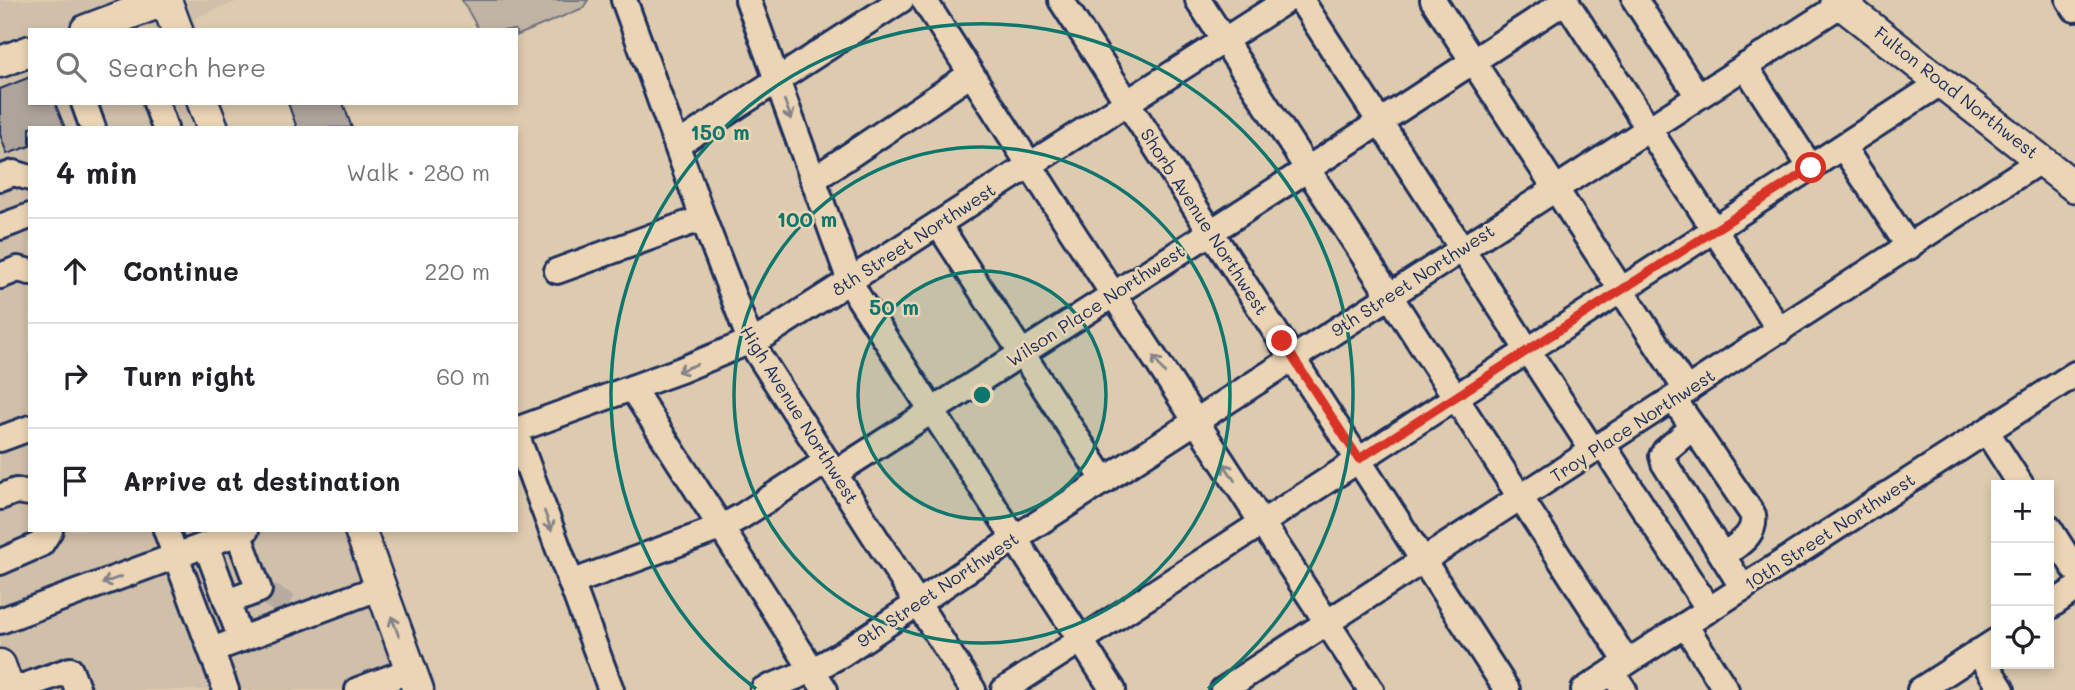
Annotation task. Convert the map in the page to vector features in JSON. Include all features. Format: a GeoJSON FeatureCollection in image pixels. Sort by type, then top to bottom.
{"type":"FeatureCollection","features":[{"type":"Feature","properties":{"kind":"main road"},"geometry":{"type":"LineString","coordinates":[[91,28],[166,0],[176,28]]}},
{"type":"Feature","properties":{"kind":"main road","name":"Fulton Road Northwest"},"geometry":{"type":"LineString","coordinates":[[1842,1],[2075,187]]}},
{"type":"Feature","properties":{"kind":"main road"},"geometry":{"type":"LineString","coordinates":[[0,62],[28,52]]}},
{"type":"Feature","properties":{"kind":"main road"},"geometry":{"type":"LineString","coordinates":[[205,105],[211,126]]}},
{"type":"Feature","properties":{"kind":"main road"},"geometry":{"type":"LineString","coordinates":[[361,532],[414,680]]}},
{"type":"Feature","properties":{"kind":"main road"},"geometry":{"type":"LineString","coordinates":[[0,665],[11,690]]}},
{"type":"Feature","properties":{"kind":"street","name":"High Avenue Northwest"},"geometry":{"type":"LineString","coordinates":[[624,0],[751,343],[971,689]]}},
{"type":"Feature","properties":{"kind":"street"},"geometry":{"type":"LineString","coordinates":[[748,0],[850,281],[1113,690]]}},
{"type":"Feature","properties":{"kind":"street"},"geometry":{"type":"LineString","coordinates":[[677,145],[901,0]]}},
{"type":"Feature","properties":{"kind":"street"},"geometry":{"type":"LineString","coordinates":[[924,0],[1371,690]]}},
{"type":"Feature","properties":{"kind":"street","name":"Shorb Avenue Northwest"},"geometry":{"type":"LineString","coordinates":[[1061,0],[1507,690]]}},
{"type":"Feature","properties":{"kind":"street"},"geometry":{"type":"LineString","coordinates":[[1198,0],[1520,498],[1621,675]]}},
{"type":"Feature","properties":{"kind":"street","name":"8th Street Northwest"},"geometry":{"type":"LineString","coordinates":[[518,431],[751,343],[1287,0]]}},
{"type":"Feature","properties":{"kind":"street"},"geometry":{"type":"LineString","coordinates":[[1301,0],[1527,350],[1709,610]]}},
{"type":"Feature","properties":{"kind":"street"},"geometry":{"type":"LineString","coordinates":[[1433,0],[1621,290],[1680,396],[1693,427],[1753,515],[1754,524],[1750,535],[1723,556]]}},
{"type":"Feature","properties":{"kind":"street"},"geometry":{"type":"LineString","coordinates":[[1566,0],[1780,331]]}},
{"type":"Feature","properties":{"kind":"street","name":"Wilson Place Northwest"},"geometry":{"type":"LineString","coordinates":[[571,583],[720,528],[932,411],[1566,0]]}},
{"type":"Feature","properties":{"kind":"street"},"geometry":{"type":"LineString","coordinates":[[1635,0],[1698,96]]}},
{"type":"Feature","properties":{"kind":"street"},"geometry":{"type":"LineString","coordinates":[[2069,0],[2075,9]]}},
{"type":"Feature","properties":{"kind":"street","name":"9th Street Northwest"},"geometry":{"type":"LineString","coordinates":[[763,690],[819,680],[842,654],[1015,538],[1842,1]]}},
{"type":"Feature","properties":{"kind":"street"},"geometry":{"type":"LineString","coordinates":[[1745,66],[1811,168]]}},
{"type":"Feature","properties":{"kind":"street"},"geometry":{"type":"LineString","coordinates":[[813,180],[971,74]]}},
{"type":"Feature","properties":{"kind":"street"},"geometry":{"type":"LineString","coordinates":[[1004,690],[1942,82]]}},
{"type":"Feature","properties":{"kind":"street"},"geometry":{"type":"LineString","coordinates":[[85,105],[92,126]]}},
{"type":"Feature","properties":{"kind":"street"},"geometry":{"type":"LineString","coordinates":[[157,105],[164,126]]}},
{"type":"Feature","properties":{"kind":"street"},"geometry":{"type":"LineString","coordinates":[[1843,147],[1909,247]]}},
{"type":"Feature","properties":{"kind":"street","name":"Troy Place Northwest"},"geometry":{"type":"LineString","coordinates":[[1223,690],[2041,160]]}},
{"type":"Feature","properties":{"kind":"street"},"geometry":{"type":"LineString","coordinates":[[0,178],[14,173],[28,177]]}},
{"type":"Feature","properties":{"kind":"street"},"geometry":{"type":"LineString","coordinates":[[0,227],[28,217]]}},
{"type":"Feature","properties":{"kind":"street"},"geometry":{"type":"LineString","coordinates":[[557,271],[703,218]]}},
{"type":"Feature","properties":{"kind":"street"},"geometry":{"type":"LineString","coordinates":[[938,225],[1105,481]]}},
{"type":"Feature","properties":{"kind":"street"},"geometry":{"type":"LineString","coordinates":[[0,276],[18,269],[28,272]]}},
{"type":"Feature","properties":{"kind":"street","name":"10th Street Northwest"},"geometry":{"type":"LineString","coordinates":[[1584,690],[1621,675],[1685,625],[2075,374]]}},
{"type":"Feature","properties":{"kind":"street"},"geometry":{"type":"LineString","coordinates":[[632,388],[819,680]]}},
{"type":"Feature","properties":{"kind":"street"},"geometry":{"type":"LineString","coordinates":[[1693,427],[1665,451],[1662,456],[1664,463],[1743,588]]}},
{"type":"Feature","properties":{"kind":"street"},"geometry":{"type":"LineString","coordinates":[[0,439],[28,429]]}},
{"type":"Feature","properties":{"kind":"street"},"geometry":{"type":"LineString","coordinates":[[1987,432],[2018,480]]}},
{"type":"Feature","properties":{"kind":"street"},"geometry":{"type":"LineString","coordinates":[[518,437],[611,690]]}},
{"type":"Feature","properties":{"kind":"street"},"geometry":{"type":"LineString","coordinates":[[0,497],[16,491],[28,493]]}},
{"type":"Feature","properties":{"kind":"street"},"geometry":{"type":"LineString","coordinates":[[0,562],[41,544],[49,532]]}},
{"type":"Feature","properties":{"kind":"street"},"geometry":{"type":"LineString","coordinates":[[167,532],[212,650],[222,689]]}},
{"type":"Feature","properties":{"kind":"street"},"geometry":{"type":"LineString","coordinates":[[0,621],[242,532],[280,602]]}},
{"type":"Feature","properties":{"kind":"street"},"geometry":{"type":"LineString","coordinates":[[2054,536],[2075,569]]}},
{"type":"Feature","properties":{"kind":"street"},"geometry":{"type":"LineString","coordinates":[[206,545],[241,639]]}},
{"type":"Feature","properties":{"kind":"street"},"geometry":{"type":"LineString","coordinates":[[227,602],[280,602],[381,587]]}},
{"type":"Feature","properties":{"kind":"street"},"geometry":{"type":"LineString","coordinates":[[2050,606],[2075,589]]}},
{"type":"Feature","properties":{"kind":"street"},"geometry":{"type":"LineString","coordinates":[[212,650],[241,639],[280,602]]}},
{"type":"Feature","properties":{"kind":"street"},"geometry":{"type":"LineString","coordinates":[[1685,625],[1727,690]]}},
{"type":"Feature","properties":{"kind":"street"},"geometry":{"type":"LineString","coordinates":[[1920,690],[1987,646],[2002,690]]}},
{"type":"Feature","properties":{"kind":"street"},"geometry":{"type":"LineString","coordinates":[[11,690],[70,670],[78,690]]}},
{"type":"Feature","properties":{"kind":"street"},"geometry":{"type":"LineString","coordinates":[[358,690],[414,680]]}},
{"type":"Feature","properties":{"kind":"shaded area"},"geometry":{"type":"Polygon","coordinates":[[[0,0],[241,0],[194,18],[196,28],[28,28],[28,105],[221,105],[227,126],[28,126],[28,532],[357,532],[407,690],[0,690],[0,0]]]}},
{"type":"Feature","properties":{"kind":"shaded area"},"geometry":{"type":"Polygon","coordinates":[[[462,0],[588,0],[583,8],[518,35],[518,28],[478,28],[462,0]]]}},
{"type":"Feature","properties":{"kind":"building"},"geometry":{"type":"Polygon","coordinates":[[[28,78],[28,105],[56,105],[64,126],[28,126],[28,147],[7,154],[0,134],[0,89],[28,78]]]}},
{"type":"Feature","properties":{"kind":"building"},"geometry":{"type":"Polygon","coordinates":[[[289,105],[344,105],[351,126],[296,126],[289,105]]]}},
{"type":"Feature","properties":{"kind":"tunnel"},"geometry":{"type":"LineString","coordinates":[[269,595],[289,606]]}},
{"type":"Feature","properties":{"kind":"route"},"geometry":{"type":"LineString","coordinates":[[1282,341],[1359,459],[1811,168]]}}]}
